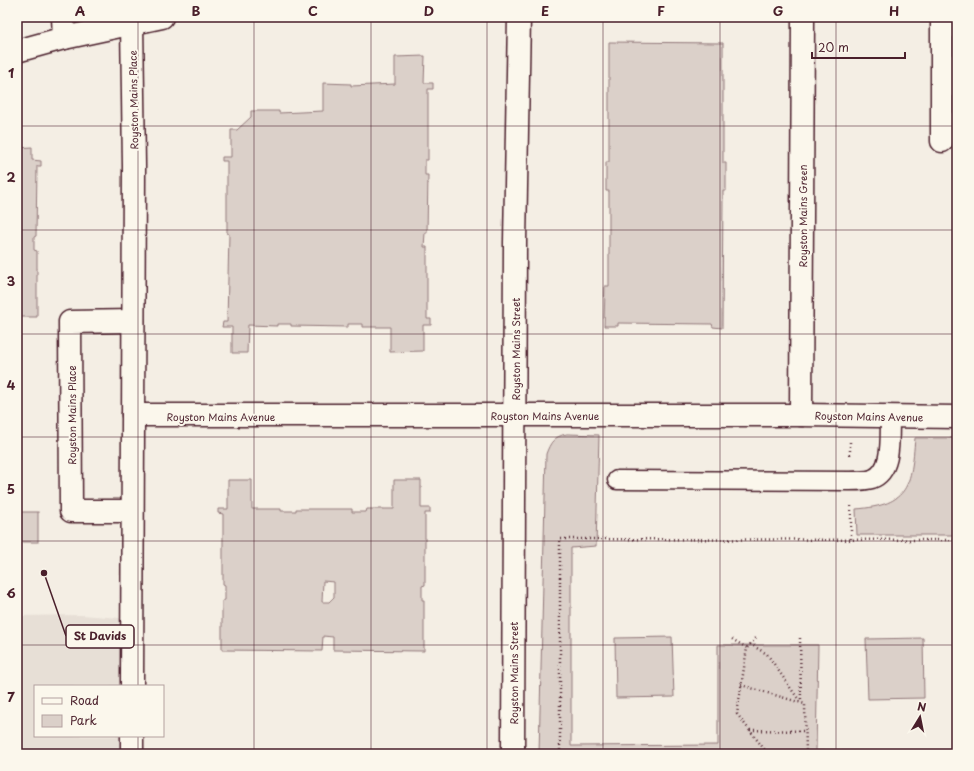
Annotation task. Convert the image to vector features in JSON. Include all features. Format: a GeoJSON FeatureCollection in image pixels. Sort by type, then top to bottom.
{"type":"FeatureCollection","features":[{"type":"Feature","properties":{"kind":"street"},"geometry":{"type":"LineString","coordinates":[[17,51],[64,28],[132,23],[162,17]]}},
{"type":"Feature","properties":{"kind":"street","name":"Royston Mains Street"},"geometry":{"type":"LineString","coordinates":[[513,754],[514,416],[519,17]]}},
{"type":"Feature","properties":{"kind":"street","name":"Royston Mains Green"},"geometry":{"type":"LineString","coordinates":[[801,415],[803,17]]}},
{"type":"Feature","properties":{"kind":"street"},"geometry":{"type":"LineString","coordinates":[[942,17],[942,141]]}},
{"type":"Feature","properties":{"kind":"street","name":"Royston Mains Place"},"geometry":{"type":"LineString","coordinates":[[132,23],[132,685]]}},
{"type":"Feature","properties":{"kind":"street","name":"Royston Mains Place"},"geometry":{"type":"LineString","coordinates":[[132,511],[71,511],[70,322],[133,322]]}},
{"type":"Feature","properties":{"kind":"street","name":"Royston Mains Avenue"},"geometry":{"type":"LineString","coordinates":[[133,416],[801,415],[957,417]]}},
{"type":"Feature","properties":{"kind":"street"},"geometry":{"type":"LineString","coordinates":[[132,737],[132,754]]}},
{"type":"Feature","properties":{"kind":"lane"},"geometry":{"type":"LineString","coordinates":[[617,480],[850,481],[872,479],[881,473],[887,465],[890,416]]}},
{"type":"Feature","properties":{"kind":"path"},"geometry":{"type":"LineString","coordinates":[[560,754],[560,539],[957,540]]}},
{"type":"Feature","properties":{"kind":"path"},"geometry":{"type":"LineString","coordinates":[[756,638],[747,648],[737,714],[768,754]]}},
{"type":"Feature","properties":{"kind":"path"},"geometry":{"type":"LineString","coordinates":[[800,638],[801,703]]}},
{"type":"Feature","properties":{"kind":"path"},"geometry":{"type":"LineString","coordinates":[[732,639],[747,648]]}},
{"type":"Feature","properties":{"kind":"path"},"geometry":{"type":"LineString","coordinates":[[750,644],[768,654],[801,703]]}},
{"type":"Feature","properties":{"kind":"path"},"geometry":{"type":"LineString","coordinates":[[741,685],[805,704],[806,754]]}},
{"type":"Feature","properties":{"kind":"path"},"geometry":{"type":"LineString","coordinates":[[750,730],[805,731]]}},
{"type":"Feature","properties":{"kind":"shaded area"},"geometry":{"type":"Polygon","coordinates":[[[82,615],[132,619],[132,685],[34,685],[34,737],[132,737],[132,754],[17,754],[17,616],[82,615]]]}},
{"type":"Feature","properties":{"kind":"green space"},"geometry":{"type":"Polygon","coordinates":[[[609,42],[723,43],[723,163],[726,163],[726,191],[723,191],[722,328],[713,327],[712,324],[618,323],[618,326],[604,326],[605,286],[609,286],[609,191],[606,191],[606,162],[609,162],[609,42]]]}},
{"type":"Feature","properties":{"kind":"green space"},"geometry":{"type":"Polygon","coordinates":[[[425,56],[424,83],[433,83],[433,89],[428,89],[428,160],[425,160],[425,175],[428,175],[427,233],[425,233],[424,247],[427,247],[427,319],[431,319],[431,325],[423,325],[423,351],[390,352],[390,327],[362,327],[362,324],[348,324],[348,327],[291,326],[291,324],[277,324],[277,326],[248,325],[247,353],[232,353],[232,327],[222,327],[223,322],[227,322],[229,234],[227,233],[227,161],[222,161],[222,157],[231,157],[231,130],[237,130],[251,117],[251,111],[279,111],[279,113],[323,111],[323,83],[351,84],[351,86],[395,84],[395,57],[425,56]]]}},
{"type":"Feature","properties":{"kind":"green space"},"geometry":{"type":"Polygon","coordinates":[[[32,147],[32,160],[41,161],[41,166],[37,166],[36,236],[34,237],[34,250],[37,251],[37,317],[17,317],[17,148],[32,147]]]}},
{"type":"Feature","properties":{"kind":"green space"},"geometry":{"type":"Polygon","coordinates":[[[567,434],[599,435],[596,546],[571,548],[571,746],[718,745],[718,645],[818,645],[816,751],[957,752],[957,754],[539,754],[546,454],[556,438],[567,434]]]}},
{"type":"Feature","properties":{"kind":"green space"},"geometry":{"type":"Polygon","coordinates":[[[915,438],[957,438],[957,535],[857,535],[856,509],[874,507],[887,503],[897,497],[904,490],[909,480],[912,468],[915,438]]]}},
{"type":"Feature","properties":{"kind":"green space"},"geometry":{"type":"Polygon","coordinates":[[[228,480],[252,480],[252,509],[281,509],[281,511],[296,511],[296,509],[352,509],[352,512],[366,512],[367,509],[394,509],[394,480],[421,480],[421,508],[430,508],[430,513],[425,513],[425,585],[422,586],[422,600],[424,600],[424,651],[333,650],[333,637],[323,636],[322,651],[222,650],[222,601],[225,600],[225,585],[223,584],[223,514],[218,513],[218,509],[228,509],[228,480]],[[323,581],[322,602],[329,602],[334,597],[334,582],[323,581]]]}},
{"type":"Feature","properties":{"kind":"green space"},"geometry":{"type":"Polygon","coordinates":[[[17,512],[38,512],[38,542],[17,542],[17,512]]]}},
{"type":"Feature","properties":{"kind":"green space"},"geometry":{"type":"Polygon","coordinates":[[[672,637],[674,697],[616,698],[615,638],[672,637]]]}},
{"type":"Feature","properties":{"kind":"green space"},"geometry":{"type":"Polygon","coordinates":[[[923,638],[924,698],[868,699],[866,639],[923,638]]]}},
{"type":"Feature","properties":{"kind":"place","name":"St Davids"},"geometry":{"type":"Point","coordinates":[44,573]}}]}
